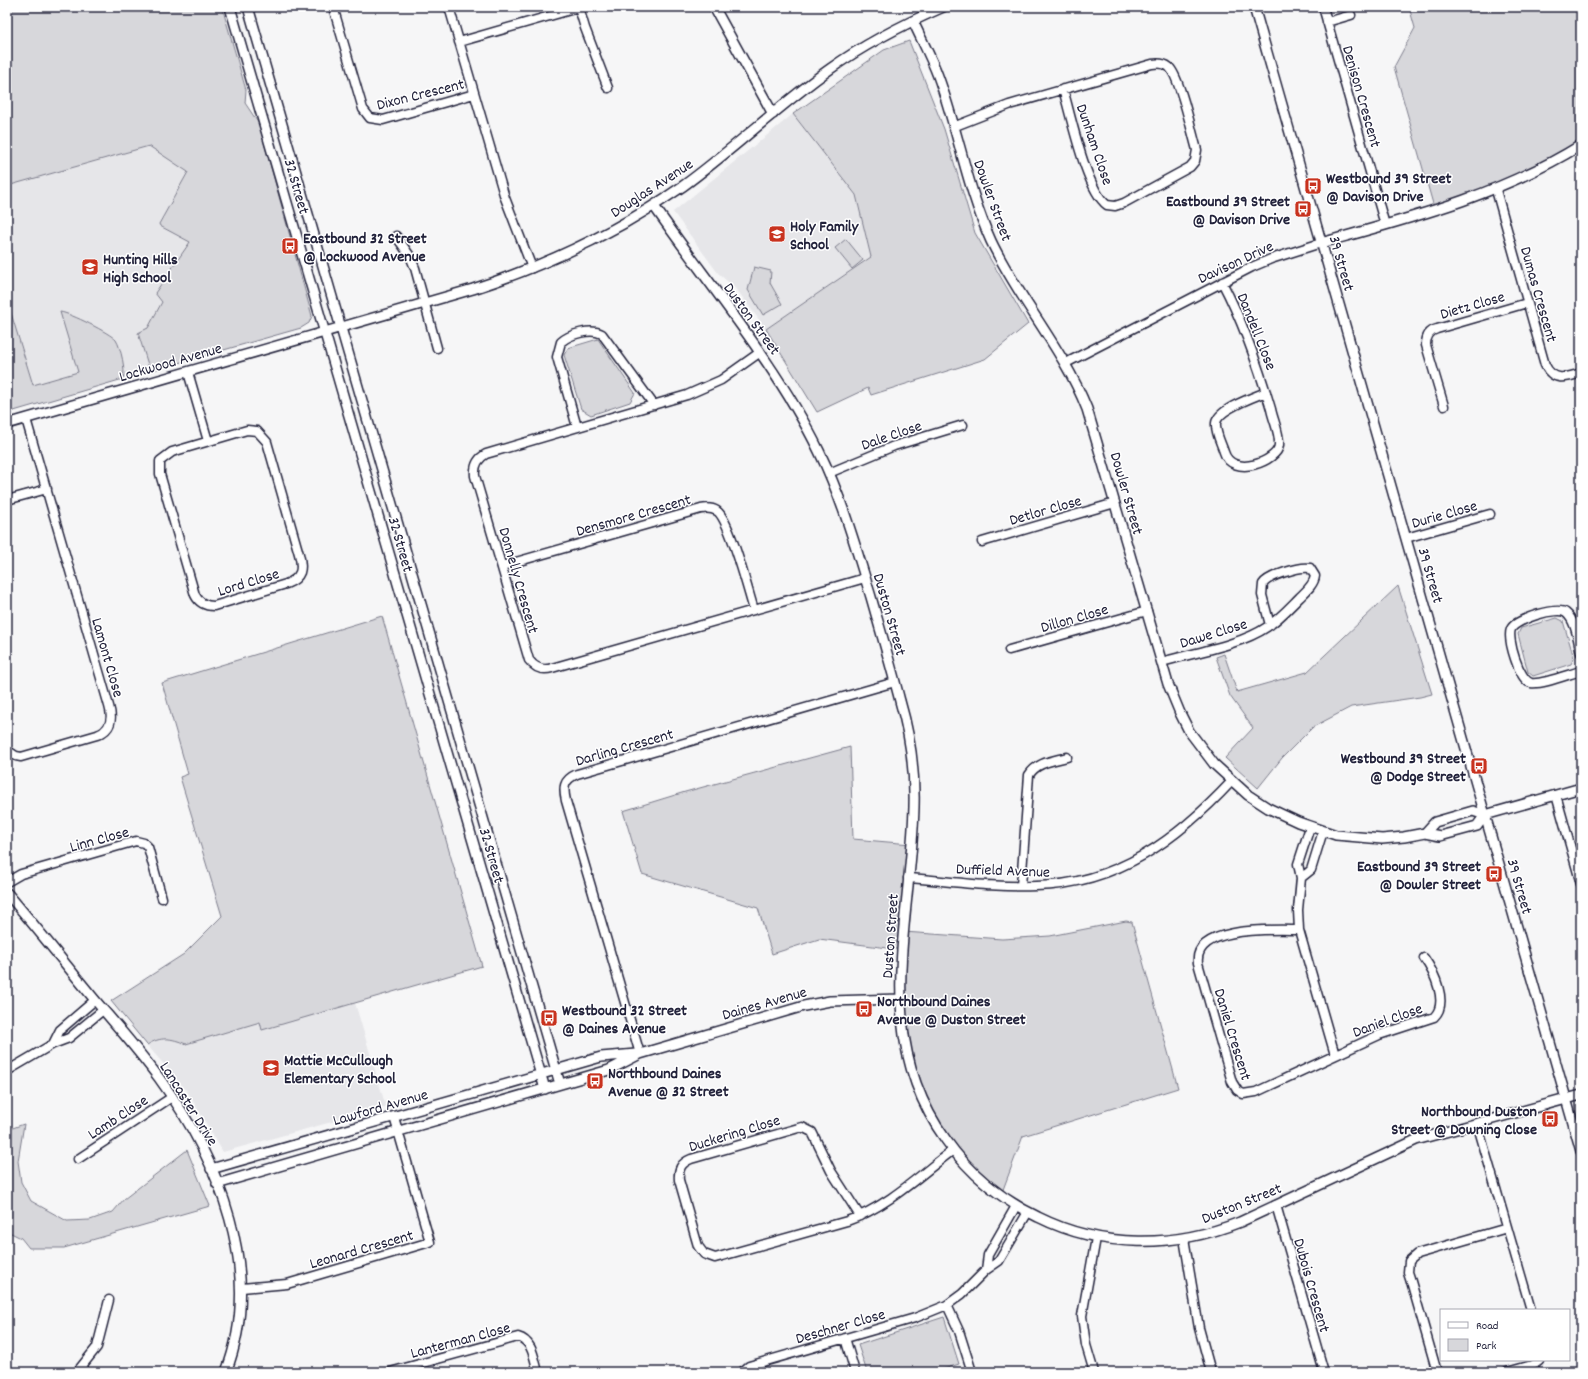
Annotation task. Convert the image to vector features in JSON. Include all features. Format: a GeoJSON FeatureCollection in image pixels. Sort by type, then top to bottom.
{"type":"FeatureCollection","features":[{"type":"Feature","properties":{"kind":"street","name":"32 Street"},"geometry":{"type":"LineString","coordinates":[[230,7],[545,1089]]}},
{"type":"Feature","properties":{"kind":"street","name":"32 Street"},"geometry":{"type":"LineString","coordinates":[[248,7],[560,1084]]}},
{"type":"Feature","properties":{"kind":"street","name":"Dixon Crescent"},"geometry":{"type":"LineString","coordinates":[[333,7],[363,109],[370,118],[383,120],[474,94]]}},
{"type":"Feature","properties":{"kind":"street","name":"Dixon Crescent"},"geometry":{"type":"LineString","coordinates":[[449,7],[507,205],[532,268]]}},
{"type":"Feature","properties":{"kind":"street"},"geometry":{"type":"LineString","coordinates":[[460,42],[580,7],[608,88]]}},
{"type":"Feature","properties":{"kind":"street"},"geometry":{"type":"LineString","coordinates":[[714,7],[773,114]]}},
{"type":"Feature","properties":{"kind":"street","name":"Douglas Avenue"},"geometry":{"type":"LineString","coordinates":[[341,328],[495,282],[532,268],[584,245],[654,206],[705,170],[828,70],[872,42],[944,7]]}},
{"type":"Feature","properties":{"kind":"street","name":"39 Street"},"geometry":{"type":"LineString","coordinates":[[1254,7],[1581,1151]]}},
{"type":"Feature","properties":{"kind":"street","name":"Denison Crescent"},"geometry":{"type":"LineString","coordinates":[[1323,7],[1385,225]]}},
{"type":"Feature","properties":{"kind":"street"},"geometry":{"type":"LineString","coordinates":[[1327,22],[1351,15]]}},
{"type":"Feature","properties":{"kind":"street","name":"Dowler Street"},"geometry":{"type":"LineString","coordinates":[[913,21],[938,75],[977,205],[992,242],[1006,269],[1066,363],[1092,420],[1162,662],[1175,702],[1189,731],[1208,756],[1232,781],[1268,808],[1310,827],[1323,831],[1348,837],[1382,839],[1404,838],[1425,833],[1440,836],[1477,826],[1485,815],[1474,811],[1436,822],[1425,833]]}},
{"type":"Feature","properties":{"kind":"street","name":"Dunham Close"},"geometry":{"type":"LineString","coordinates":[[953,127],[1009,105],[1063,89],[1152,64],[1166,64],[1173,71],[1177,79],[1197,150],[1195,161],[1186,170],[1124,204],[1115,206],[1107,205],[1098,195],[1085,166],[1063,89]]}},
{"type":"Feature","properties":{"kind":"street","name":"Davison Drive"},"geometry":{"type":"LineString","coordinates":[[1066,363],[1222,282],[1266,261],[1321,243],[1455,205],[1496,190],[1542,168],[1581,145]]}},
{"type":"Feature","properties":{"kind":"street","name":"Dumas Crescent"},"geometry":{"type":"LineString","coordinates":[[1496,190],[1527,303],[1548,370],[1553,376],[1561,378],[1581,374]]}},
{"type":"Feature","properties":{"kind":"street","name":"Duston Street"},"geometry":{"type":"LineString","coordinates":[[654,206],[759,353],[797,410],[829,473],[846,518],[895,682],[907,732],[912,770],[914,806],[900,1000],[905,1051],[918,1090],[933,1121],[953,1150],[975,1174],[1016,1206],[1062,1228],[1096,1238],[1145,1242],[1184,1238],[1225,1228],[1410,1142],[1581,1095]]}},
{"type":"Feature","properties":{"kind":"street"},"geometry":{"type":"LineString","coordinates":[[396,236],[413,262],[426,303],[437,348]]}},
{"type":"Feature","properties":{"kind":"street","name":"Dandell Close"},"geometry":{"type":"LineString","coordinates":[[1222,282],[1248,336],[1266,392],[1279,440],[1277,453],[1269,459],[1245,466],[1235,466],[1225,458],[1216,428],[1218,418],[1223,412],[1266,392]]}},
{"type":"Feature","properties":{"kind":"street","name":"Dietz Close"},"geometry":{"type":"LineString","coordinates":[[1444,406],[1426,345],[1430,332],[1437,328],[1527,303]]}},
{"type":"Feature","properties":{"kind":"street","name":"Lockwood Avenue"},"geometry":{"type":"LineString","coordinates":[[7,424],[341,328]]}},
{"type":"Feature","properties":{"kind":"street"},"geometry":{"type":"LineString","coordinates":[[577,427],[557,357],[560,342],[568,337],[594,331],[602,334],[654,406]]}},
{"type":"Feature","properties":{"kind":"street","name":"Donnelly Crescent"},"geometry":{"type":"LineString","coordinates":[[759,353],[710,386],[688,395],[486,454],[478,461],[475,476],[527,656],[534,666],[541,669],[552,668],[865,578]]}},
{"type":"Feature","properties":{"kind":"street"},"geometry":{"type":"LineString","coordinates":[[188,372],[208,442]]}},
{"type":"Feature","properties":{"kind":"street","name":"Lamont Close"},"geometry":{"type":"LineString","coordinates":[[7,750],[16,756],[21,757],[97,735],[107,729],[111,720],[107,698],[26,418]]}},
{"type":"Feature","properties":{"kind":"street","name":"Dale Close"},"geometry":{"type":"LineString","coordinates":[[829,473],[894,446],[963,425]]}},
{"type":"Feature","properties":{"kind":"street","name":"Lord Close"},"geometry":{"type":"LineString","coordinates":[[253,430],[257,431],[264,437],[302,565],[300,575],[292,582],[214,606],[202,604],[194,595],[159,466],[160,461],[167,454],[208,442],[253,430]]}},
{"type":"Feature","properties":{"kind":"street"},"geometry":{"type":"LineString","coordinates":[[7,500],[46,489]]}},
{"type":"Feature","properties":{"kind":"street","name":"Detlor Close"},"geometry":{"type":"LineString","coordinates":[[982,542],[1115,503]]}},
{"type":"Feature","properties":{"kind":"street","name":"Densmore Crescent"},"geometry":{"type":"LineString","coordinates":[[502,566],[695,511],[712,509],[720,514],[726,524],[754,610]]}},
{"type":"Feature","properties":{"kind":"street","name":"Durie Close"},"geometry":{"type":"LineString","coordinates":[[1406,538],[1490,514]]}},
{"type":"Feature","properties":{"kind":"street","name":"Dawe Close"},"geometry":{"type":"LineString","coordinates":[[1162,662],[1251,636],[1270,625],[1312,585],[1315,576],[1310,568],[1303,568],[1273,576],[1264,581],[1261,590],[1270,625]]}},
{"type":"Feature","properties":{"kind":"street","name":"Dillon Close"},"geometry":{"type":"LineString","coordinates":[[1009,650],[1147,611]]}},
{"type":"Feature","properties":{"kind":"street"},"geometry":{"type":"LineString","coordinates":[[1581,653],[1571,618],[1564,612],[1554,611],[1522,620],[1515,624],[1511,630],[1510,639],[1520,673],[1527,681],[1538,683],[1581,671]]}},
{"type":"Feature","properties":{"kind":"street","name":"Darling Crescent"},"geometry":{"type":"LineString","coordinates":[[640,1054],[566,801],[564,788],[565,784],[570,778],[577,774],[895,682]]}},
{"type":"Feature","properties":{"kind":"street"},"geometry":{"type":"LineString","coordinates":[[1021,886],[1029,775],[1035,767],[1041,764],[1067,757]]}},
{"type":"Feature","properties":{"kind":"street","name":"Duffield Avenue"},"geometry":{"type":"LineString","coordinates":[[908,878],[1021,886],[1051,885],[1078,880],[1116,869],[1139,858],[1184,828],[1232,781]]}},
{"type":"Feature","properties":{"kind":"street"},"geometry":{"type":"LineString","coordinates":[[1485,815],[1581,788]]}},
{"type":"Feature","properties":{"kind":"street"},"geometry":{"type":"LineString","coordinates":[[1556,795],[1581,884]]}},
{"type":"Feature","properties":{"kind":"street"},"geometry":{"type":"LineString","coordinates":[[1310,827],[1298,864],[1301,878],[1298,901],[1299,930],[1335,1054]]}},
{"type":"Feature","properties":{"kind":"street"},"geometry":{"type":"LineString","coordinates":[[1301,878],[1311,870],[1323,831]]}},
{"type":"Feature","properties":{"kind":"street","name":"Linn Close"},"geometry":{"type":"LineString","coordinates":[[7,882],[21,874],[136,841],[144,843],[148,847],[162,898]]}},
{"type":"Feature","properties":{"kind":"street","name":"Lancaster Drive"},"geometry":{"type":"LineString","coordinates":[[7,892],[145,1060],[172,1097],[199,1143],[211,1169],[235,1239],[242,1288],[238,1331],[233,1354],[226,1372]]}},
{"type":"Feature","properties":{"kind":"street","name":"Daniel Crescent"},"geometry":{"type":"LineString","coordinates":[[1299,930],[1246,932],[1214,940],[1205,944],[1198,953],[1198,963],[1232,1082],[1240,1093],[1247,1095],[1335,1054]]}},
{"type":"Feature","properties":{"kind":"street","name":"Daniel Close"},"geometry":{"type":"LineString","coordinates":[[1335,1054],[1379,1035],[1430,1019],[1437,1014],[1441,1006],[1439,996],[1432,970],[1424,958]]}},
{"type":"Feature","properties":{"kind":"street"},"geometry":{"type":"LineString","coordinates":[[53,1044],[60,1030],[95,1000]]}},
{"type":"Feature","properties":{"kind":"street","name":"Daines Avenue"},"geometry":{"type":"LineString","coordinates":[[545,1089],[609,1070],[640,1054],[816,1003],[845,1000],[900,1000]]}},
{"type":"Feature","properties":{"kind":"street"},"geometry":{"type":"LineString","coordinates":[[7,1071],[53,1044],[69,1038],[103,1010]]}},
{"type":"Feature","properties":{"kind":"street","name":"Daines Avenue"},"geometry":{"type":"LineString","coordinates":[[556,1070],[606,1056],[640,1054]]}},
{"type":"Feature","properties":{"kind":"street","name":"Lawford Avenue"},"geometry":{"type":"LineString","coordinates":[[211,1169],[556,1070]]}},
{"type":"Feature","properties":{"kind":"street","name":"Lawford Avenue"},"geometry":{"type":"LineString","coordinates":[[217,1184],[545,1089]]}},
{"type":"Feature","properties":{"kind":"street","name":"Lamb Close"},"geometry":{"type":"LineString","coordinates":[[78,1159],[172,1097]]}},
{"type":"Feature","properties":{"kind":"street","name":"Leonard Crescent"},"geometry":{"type":"LineString","coordinates":[[242,1288],[287,1284],[430,1242],[394,1117]]}},
{"type":"Feature","properties":{"kind":"street"},"geometry":{"type":"LineString","coordinates":[[1477,1123],[1531,1309]]}},
{"type":"Feature","properties":{"kind":"street","name":"Duckering Close"},"geometry":{"type":"LineString","coordinates":[[860,1216],[831,1171],[812,1132],[802,1127],[691,1158],[683,1163],[679,1170],[679,1180],[698,1246],[704,1254],[710,1258],[720,1257],[860,1216],[875,1208],[953,1150]]}},
{"type":"Feature","properties":{"kind":"street","name":"Dubois Crescent"},"geometry":{"type":"LineString","coordinates":[[1276,1205],[1324,1372]]}},
{"type":"Feature","properties":{"kind":"street","name":"Deschner Close"},"geometry":{"type":"LineString","coordinates":[[986,1270],[988,1254],[1016,1206]]}},
{"type":"Feature","properties":{"kind":"street","name":"Deschner Close"},"geometry":{"type":"LineString","coordinates":[[742,1372],[749,1366],[920,1317],[947,1304],[972,1286],[986,1270],[999,1261],[1028,1212]]}},
{"type":"Feature","properties":{"kind":"street"},"geometry":{"type":"LineString","coordinates":[[1437,1372],[1408,1272],[1409,1261],[1417,1254],[1507,1228]]}},
{"type":"Feature","properties":{"kind":"street"},"geometry":{"type":"LineString","coordinates":[[1094,1372],[1085,1338],[1082,1316],[1096,1238]]}},
{"type":"Feature","properties":{"kind":"street"},"geometry":{"type":"LineString","coordinates":[[1184,1238],[1199,1328],[1211,1372]]}},
{"type":"Feature","properties":{"kind":"street"},"geometry":{"type":"LineString","coordinates":[[77,1372],[97,1347],[109,1300]]}},
{"type":"Feature","properties":{"kind":"street"},"geometry":{"type":"LineString","coordinates":[[947,1304],[959,1331],[972,1372]]}},
{"type":"Feature","properties":{"kind":"street","name":"Lanterman Close"},"geometry":{"type":"LineString","coordinates":[[390,1372],[518,1337],[523,1338],[529,1344],[538,1372]]}},
{"type":"Feature","properties":{"kind":"street"},"geometry":{"type":"LineString","coordinates":[[845,1338],[855,1372]]}},
{"type":"Feature","properties":{"kind":"street"},"geometry":{"type":"LineString","coordinates":[[1507,1372],[1532,1365],[1537,1361]]}},
{"type":"Feature","properties":{"kind":"shaded area","name":"Holy Family School"},"geometry":{"type":"Polygon","coordinates":[[[793,114],[856,195],[871,257],[766,329],[737,290],[718,273],[673,212],[793,114]]]}},
{"type":"Feature","properties":{"kind":"shaded area","name":"Hunting Hills High School"},"geometry":{"type":"Polygon","coordinates":[[[150,146],[188,172],[159,224],[160,226],[191,242],[155,293],[162,302],[148,328],[138,333],[150,371],[38,404],[7,300],[7,186],[150,146]]]}},
{"type":"Feature","properties":{"kind":"shaded area","name":"Mattie McCullough Elementary School"},"geometry":{"type":"Polygon","coordinates":[[[355,1003],[386,1107],[223,1152],[187,1091],[147,1045],[162,1038],[174,1039],[186,1044],[260,1022],[262,1030],[355,1003]]]}},
{"type":"Feature","properties":{"kind":"green space"},"geometry":{"type":"Polygon","coordinates":[[[7,7],[222,7],[246,90],[245,103],[259,124],[312,316],[309,323],[301,328],[150,371],[138,333],[148,328],[162,302],[155,293],[190,242],[160,226],[159,224],[188,172],[149,146],[7,186],[7,7]]]}},
{"type":"Feature","properties":{"kind":"green space"},"geometry":{"type":"Polygon","coordinates":[[[1409,7],[1581,7],[1581,145],[1435,211],[1394,67],[1415,28],[1409,7]]]}},
{"type":"Feature","properties":{"kind":"green space"},"geometry":{"type":"Polygon","coordinates":[[[909,41],[944,129],[975,233],[1028,324],[985,359],[871,395],[868,388],[817,412],[766,329],[871,257],[856,195],[793,114],[884,50],[909,41]]]}},
{"type":"Feature","properties":{"kind":"green space"},"geometry":{"type":"Polygon","coordinates":[[[846,239],[863,260],[852,269],[835,248],[846,239]]]}},
{"type":"Feature","properties":{"kind":"green space"},"geometry":{"type":"Polygon","coordinates":[[[754,267],[771,271],[770,283],[782,304],[763,315],[748,290],[754,267]]]}},
{"type":"Feature","properties":{"kind":"green space"},"geometry":{"type":"Polygon","coordinates":[[[7,300],[33,385],[78,372],[60,312],[90,324],[116,340],[120,348],[124,371],[123,379],[7,413],[7,300]]]}},
{"type":"Feature","properties":{"kind":"green space"},"geometry":{"type":"Polygon","coordinates":[[[598,339],[635,393],[630,402],[591,415],[581,409],[564,355],[568,348],[598,339]]]}},
{"type":"Feature","properties":{"kind":"green space"},"geometry":{"type":"Polygon","coordinates":[[[1398,586],[1432,694],[1351,707],[1313,727],[1282,758],[1258,788],[1225,758],[1253,728],[1230,696],[1216,657],[1224,654],[1237,692],[1307,672],[1398,586]]]}},
{"type":"Feature","properties":{"kind":"green space"},"geometry":{"type":"Polygon","coordinates":[[[382,616],[482,966],[262,1030],[260,1022],[186,1044],[176,1040],[162,1039],[147,1045],[111,1001],[184,954],[222,916],[180,777],[188,774],[162,683],[382,616]]]}},
{"type":"Feature","properties":{"kind":"green space"},"geometry":{"type":"Polygon","coordinates":[[[1557,618],[1563,621],[1574,658],[1571,664],[1533,676],[1528,672],[1518,634],[1521,628],[1557,618]]]}},
{"type":"Feature","properties":{"kind":"green space"},"geometry":{"type":"Polygon","coordinates":[[[850,747],[853,839],[911,844],[904,932],[1002,939],[1050,936],[1126,921],[1132,922],[1178,1088],[1023,1136],[1001,1195],[942,1135],[905,1051],[903,950],[819,939],[772,954],[758,908],[642,874],[623,811],[685,792],[850,747]]]}},
{"type":"Feature","properties":{"kind":"green space"},"geometry":{"type":"Polygon","coordinates":[[[24,1124],[18,1161],[21,1182],[31,1201],[67,1221],[90,1220],[113,1212],[124,1199],[187,1150],[210,1206],[64,1248],[29,1248],[21,1238],[7,1231],[7,1130],[24,1124]]]}},
{"type":"Feature","properties":{"kind":"green space"},"geometry":{"type":"Polygon","coordinates":[[[944,1317],[959,1364],[935,1372],[867,1372],[858,1345],[944,1317]]]}},
{"type":"Feature","properties":{"kind":"place","name":"Westbound 39 Street @ Davison Drive"},"geometry":{"type":"Point","coordinates":[1313,186]}},
{"type":"Feature","properties":{"kind":"place","name":"Eastbound 39 Street @ Davison Drive"},"geometry":{"type":"Point","coordinates":[1303,209]}},
{"type":"Feature","properties":{"kind":"place","name":"Holy Family School"},"geometry":{"type":"Point","coordinates":[777,234]}},
{"type":"Feature","properties":{"kind":"place","name":"Eastbound 32 Street @ Lockwood Avenue"},"geometry":{"type":"Point","coordinates":[290,246]}},
{"type":"Feature","properties":{"kind":"place","name":"Hunting Hills High School"},"geometry":{"type":"Point","coordinates":[90,267]}},
{"type":"Feature","properties":{"kind":"place","name":"Westbound 39 Street @ Dodge Street"},"geometry":{"type":"Point","coordinates":[1479,766]}},
{"type":"Feature","properties":{"kind":"place","name":"Eastbound 39 Street @ Dowler Street"},"geometry":{"type":"Point","coordinates":[1494,874]}},
{"type":"Feature","properties":{"kind":"place","name":"Northbound Daines Avenue @ Duston Street"},"geometry":{"type":"Point","coordinates":[864,1009]}},
{"type":"Feature","properties":{"kind":"place","name":"Westbound 32 Street @ Daines Avenue"},"geometry":{"type":"Point","coordinates":[549,1018]}},
{"type":"Feature","properties":{"kind":"place","name":"Mattie McCullough Elementary School"},"geometry":{"type":"Point","coordinates":[271,1068]}},
{"type":"Feature","properties":{"kind":"place","name":"Northbound Daines Avenue @ 32 Street"},"geometry":{"type":"Point","coordinates":[595,1081]}},
{"type":"Feature","properties":{"kind":"place","name":"Northbound Duston Street @ Downing Close"},"geometry":{"type":"Point","coordinates":[1550,1119]}}]}
